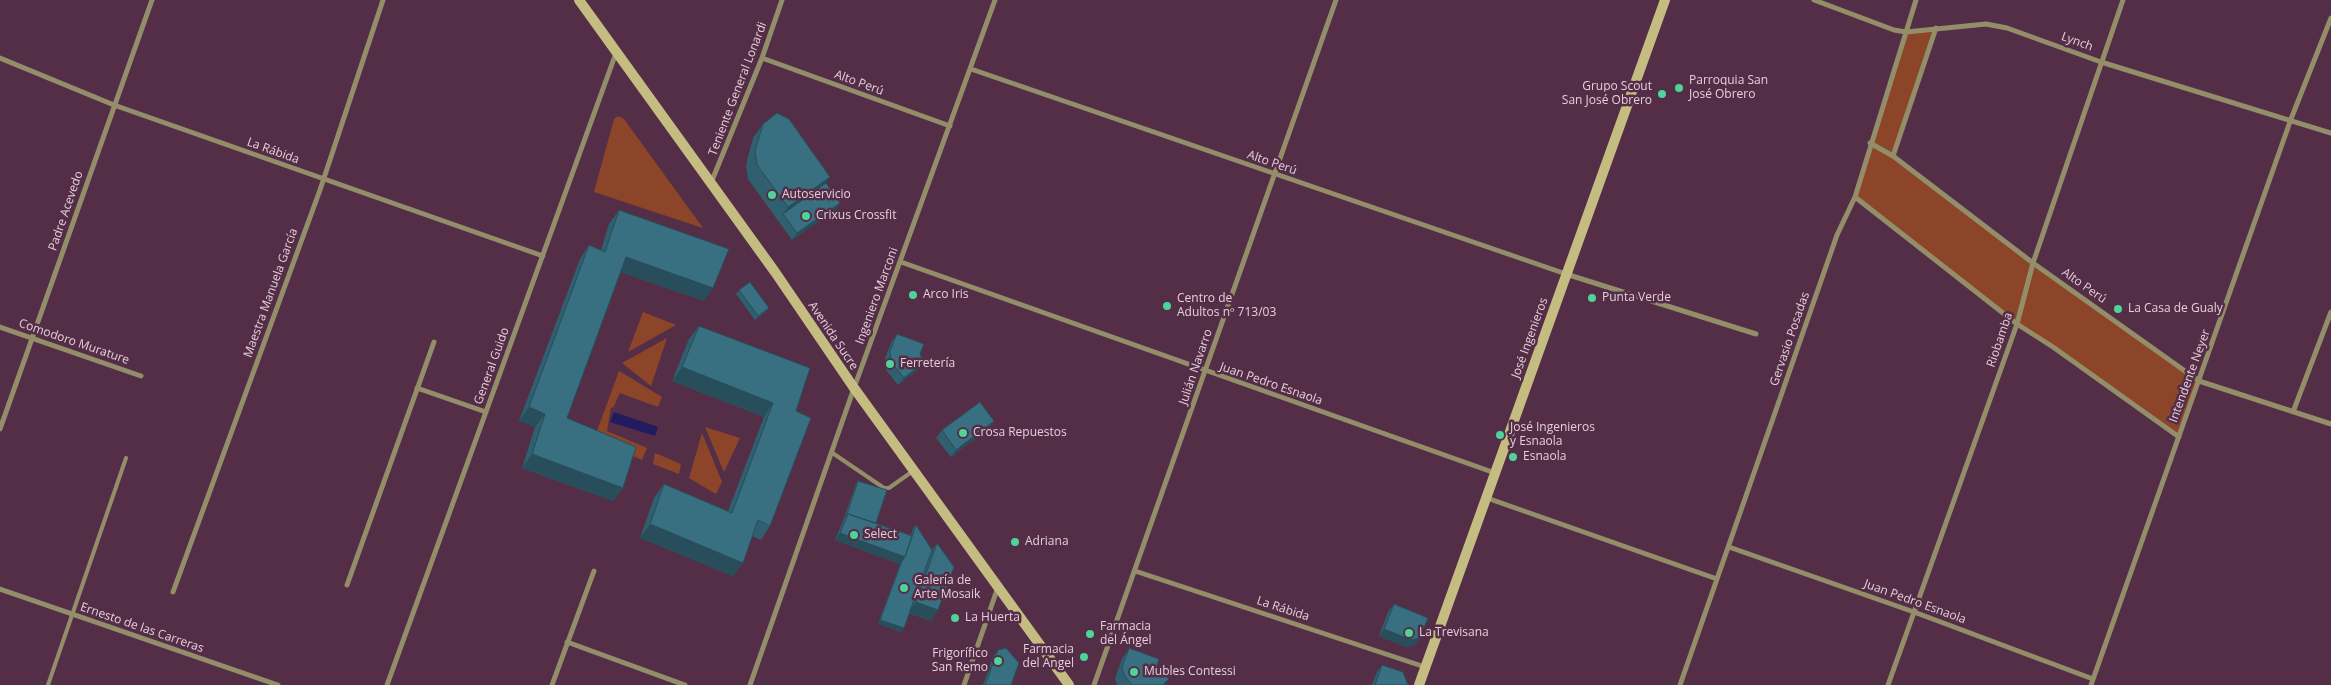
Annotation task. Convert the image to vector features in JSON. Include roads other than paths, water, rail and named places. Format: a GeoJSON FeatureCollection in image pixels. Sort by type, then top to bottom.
{"type":"FeatureCollection","features":[{"type":"Feature","properties":{"kind":"main road","name":"José Ingenieros"},"geometry":{"type":"LineString","coordinates":[[1419,685],[1665,0]]}},
{"type":"Feature","properties":{"kind":"main road","name":"Avenida Sucre"},"geometry":{"type":"LineString","coordinates":[[581,1],[616,53],[775,272],[913,471],[1069,685]]}},
{"type":"Feature","properties":{"kind":"street","name":"Padre Acevedo"},"geometry":{"type":"LineString","coordinates":[[0,429],[152,0]]}},
{"type":"Feature","properties":{"kind":"street","name":"Maestra Manuela García"},"geometry":{"type":"LineString","coordinates":[[173,592],[323,180],[384,0]]}},
{"type":"Feature","properties":{"kind":"street","name":"Teniente General Lonardi"},"geometry":{"type":"LineString","coordinates":[[711,184],[762,58],[782,0]]}},
{"type":"Feature","properties":{"kind":"street","name":"Ingeniero Marconi"},"geometry":{"type":"LineString","coordinates":[[750,685],[831,452],[995,0]]}},
{"type":"Feature","properties":{"kind":"street","name":"Julián Navarro"},"geometry":{"type":"LineString","coordinates":[[1094,685],[1336,0]]}},
{"type":"Feature","properties":{"kind":"street","name":"Lynch"},"geometry":{"type":"LineString","coordinates":[[1814,0],[1894,30],[1906,32],[1986,24],[2007,28],[2101,62],[2331,132]]}},
{"type":"Feature","properties":{"kind":"street","name":"Gervasio Posadas"},"geometry":{"type":"LineString","coordinates":[[1680,685],[1837,236],[1855,198],[1870,143],[1916,0]]}},
{"type":"Feature","properties":{"kind":"street","name":"Riobamba"},"geometry":{"type":"LineString","coordinates":[[1888,685],[2017,324],[2033,263],[2123,0]]}},
{"type":"Feature","properties":{"kind":"street","name":"Intendente Neyer"},"geometry":{"type":"LineString","coordinates":[[2092,682],[2291,119],[2331,18]]}},
{"type":"Feature","properties":{"kind":"street"},"geometry":{"type":"LineString","coordinates":[[1893,156],[1936,28]]}},
{"type":"Feature","properties":{"kind":"street","name":"General Guido"},"geometry":{"type":"LineString","coordinates":[[387,685],[616,53]]}},
{"type":"Feature","properties":{"kind":"street","name":"La Rábida"},"geometry":{"type":"LineString","coordinates":[[0,58],[114,105],[543,256]]}},
{"type":"Feature","properties":{"kind":"street","name":"Alto Perú"},"geometry":{"type":"LineString","coordinates":[[762,58],[950,126]]}},
{"type":"Feature","properties":{"kind":"street","name":"Alto Perú"},"geometry":{"type":"LineString","coordinates":[[971,69],[1566,274],[1756,334]]}},
{"type":"Feature","properties":{"kind":"street","name":"Alto Perú"},"geometry":{"type":"LineString","coordinates":[[1870,143],[1893,156],[2033,263],[2199,382],[2331,424]]}},
{"type":"Feature","properties":{"kind":"street"},"geometry":{"type":"LineString","coordinates":[[1855,198],[2017,324],[2053,347],[2179,437]]}},
{"type":"Feature","properties":{"kind":"street","name":"Juan Pedro Esnaola"},"geometry":{"type":"LineString","coordinates":[[901,262],[1495,474]]}},
{"type":"Feature","properties":{"kind":"street"},"geometry":{"type":"LineString","coordinates":[[2293,412],[2331,312]]}},
{"type":"Feature","properties":{"kind":"street","name":"Comodoro Murature"},"geometry":{"type":"LineString","coordinates":[[0,327],[141,376]]}},
{"type":"Feature","properties":{"kind":"street"},"geometry":{"type":"LineString","coordinates":[[347,585],[434,342]]}},
{"type":"Feature","properties":{"kind":"street"},"geometry":{"type":"LineString","coordinates":[[417,388],[486,412]]}},
{"type":"Feature","properties":{"kind":"street"},"geometry":{"type":"LineString","coordinates":[[1486,498],[1717,579]]}},
{"type":"Feature","properties":{"kind":"street","name":"Juan Pedro Esnaola"},"geometry":{"type":"LineString","coordinates":[[1729,547],[1914,612],[2092,682]]}},
{"type":"Feature","properties":{"kind":"street"},"geometry":{"type":"LineString","coordinates":[[552,685],[594,571]]}},
{"type":"Feature","properties":{"kind":"street","name":"La Rábida"},"geometry":{"type":"LineString","coordinates":[[1135,571],[1426,667]]}},
{"type":"Feature","properties":{"kind":"street"},"geometry":{"type":"LineString","coordinates":[[964,685],[998,587]]}},
{"type":"Feature","properties":{"kind":"street","name":"Ernesto de las Carreras"},"geometry":{"type":"LineString","coordinates":[[0,589],[278,685]]}},
{"type":"Feature","properties":{"kind":"street"},"geometry":{"type":"LineString","coordinates":[[567,642],[685,685]]}},
{"type":"Feature","properties":{"kind":"lane"},"geometry":{"type":"LineString","coordinates":[[831,452],[884,488],[889,488],[913,471]]}},
{"type":"Feature","properties":{"kind":"lane"},"geometry":{"type":"LineString","coordinates":[[48,685],[126,458]]}},
{"type":"Feature","properties":{"kind":"place","name":"Parroquia San José Obrero"},"geometry":{"type":"Point","coordinates":[1679,88]}},
{"type":"Feature","properties":{"kind":"place","name":"Grupo Scout San José Obrero"},"geometry":{"type":"Point","coordinates":[1662,94]}},
{"type":"Feature","properties":{"kind":"place","name":"Autoservicio"},"geometry":{"type":"Point","coordinates":[772,195]}},
{"type":"Feature","properties":{"kind":"place","name":"Crixus Crossfit"},"geometry":{"type":"Point","coordinates":[806,216]}},
{"type":"Feature","properties":{"kind":"place","name":"Arco Iris"},"geometry":{"type":"Point","coordinates":[913,295]}},
{"type":"Feature","properties":{"kind":"place","name":"Punta Verde"},"geometry":{"type":"Point","coordinates":[1592,298]}},
{"type":"Feature","properties":{"kind":"place","name":"Centro de Adultos nº 713/03"},"geometry":{"type":"Point","coordinates":[1167,306]}},
{"type":"Feature","properties":{"kind":"place","name":"La Casa de Gualy"},"geometry":{"type":"Point","coordinates":[2118,309]}},
{"type":"Feature","properties":{"kind":"place","name":"Ferretería"},"geometry":{"type":"Point","coordinates":[890,364]}},
{"type":"Feature","properties":{"kind":"place","name":"Crosa Repuestos"},"geometry":{"type":"Point","coordinates":[963,433]}},
{"type":"Feature","properties":{"kind":"place","name":"José Ingenieros y Esnaola"},"geometry":{"type":"Point","coordinates":[1500,435]}},
{"type":"Feature","properties":{"kind":"place","name":"Esnaola"},"geometry":{"type":"Point","coordinates":[1513,457]}},
{"type":"Feature","properties":{"kind":"place","name":"Select"},"geometry":{"type":"Point","coordinates":[854,535]}},
{"type":"Feature","properties":{"kind":"place","name":"Adriana"},"geometry":{"type":"Point","coordinates":[1015,542]}},
{"type":"Feature","properties":{"kind":"place","name":"Galería de Arte Mosaik"},"geometry":{"type":"Point","coordinates":[904,588]}},
{"type":"Feature","properties":{"kind":"place","name":"La Huerta"},"geometry":{"type":"Point","coordinates":[955,618]}},
{"type":"Feature","properties":{"kind":"place","name":"La Trevisana"},"geometry":{"type":"Point","coordinates":[1409,633]}},
{"type":"Feature","properties":{"kind":"place","name":"Farmacia del Ángel"},"geometry":{"type":"Point","coordinates":[1090,634]}},
{"type":"Feature","properties":{"kind":"place","name":"Farmacia del Angel"},"geometry":{"type":"Point","coordinates":[1084,657]}},
{"type":"Feature","properties":{"kind":"place","name":"Frigorífico San Remo"},"geometry":{"type":"Point","coordinates":[998,661]}},
{"type":"Feature","properties":{"kind":"place","name":"Mubles Contessi"},"geometry":{"type":"Point","coordinates":[1134,672]}}]}
